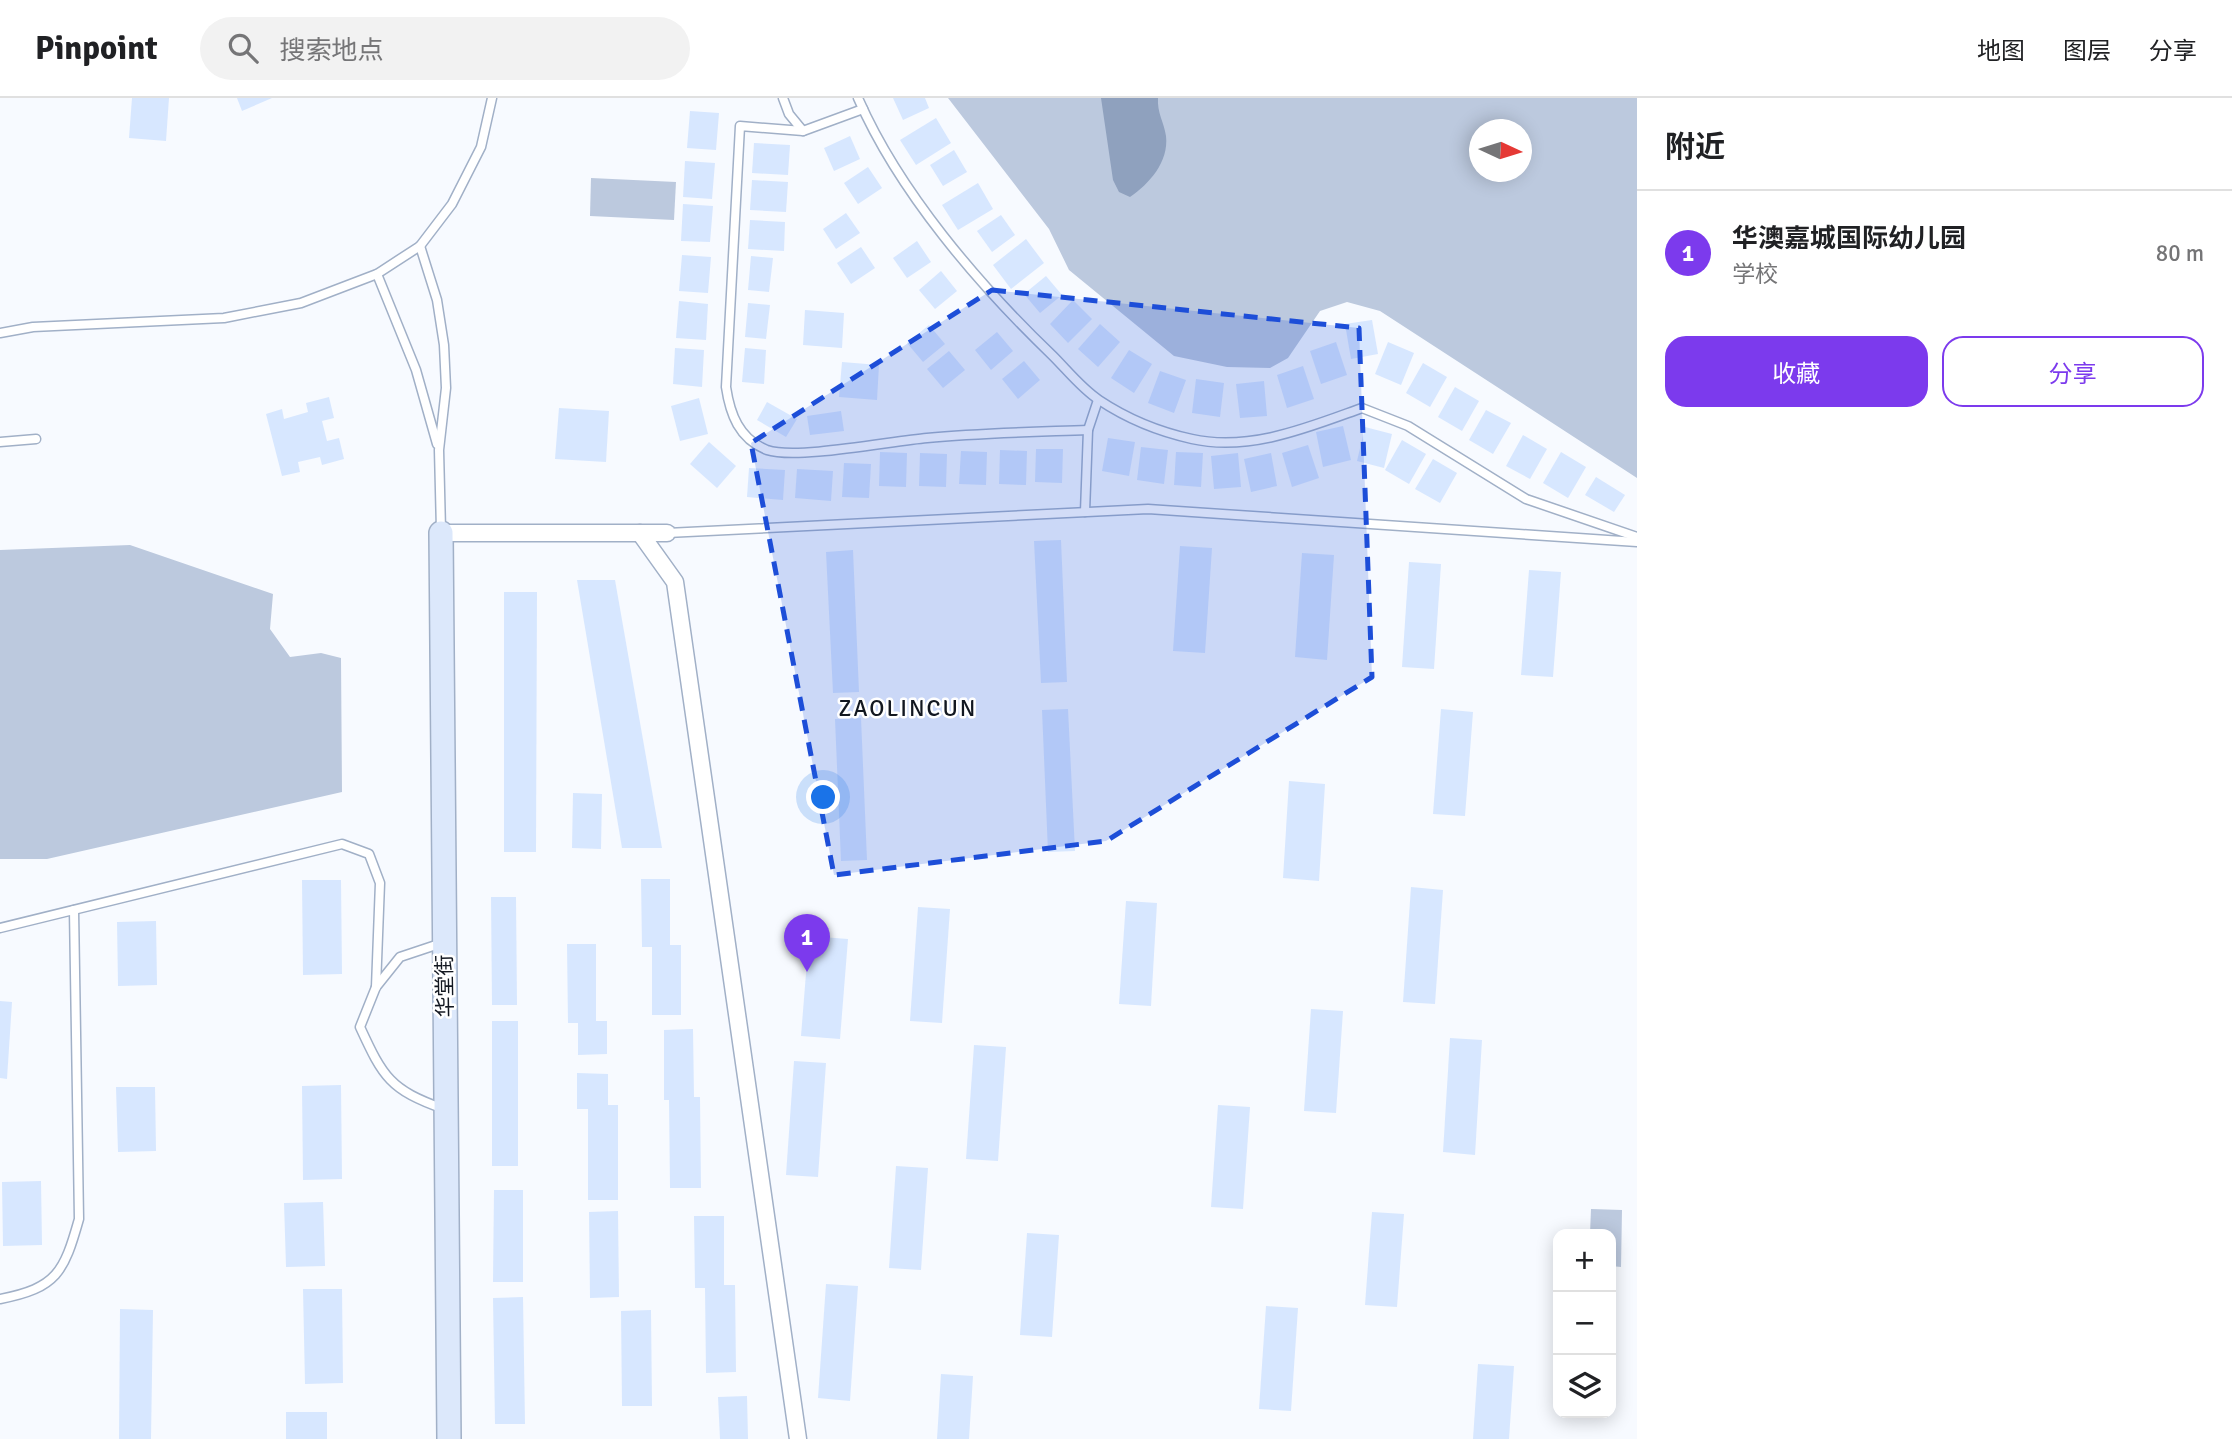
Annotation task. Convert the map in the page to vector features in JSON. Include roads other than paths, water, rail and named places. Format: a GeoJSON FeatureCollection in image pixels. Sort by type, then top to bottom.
{"type":"FeatureCollection","features":[{"type":"Feature","properties":{"kind":"street"},"geometry":{"type":"LineString","coordinates":[[441,533],[667,533]]}},
{"type":"Feature","properties":{"kind":"street","name":"华堂街"},"geometry":{"type":"LineString","coordinates":[[441,533],[449,1439]]}},
{"type":"Feature","properties":{"kind":"street"},"geometry":{"type":"LineString","coordinates":[[640,533],[675,582],[798,1439]]}},
{"type":"Feature","properties":{"kind":"lane"},"geometry":{"type":"LineString","coordinates":[[0,333],[33,327],[224,318],[301,303],[377,274],[420,246],[452,204],[481,147],[492,98]]}},
{"type":"Feature","properties":{"kind":"lane"},"geometry":{"type":"LineString","coordinates":[[783,98],[789,114],[803,131]]}},
{"type":"Feature","properties":{"kind":"lane"},"geometry":{"type":"LineString","coordinates":[[858,98],[905,181],[972,271],[1030,334],[1098,400],[1148,425],[1194,439],[1244,442],[1293,433],[1362,408],[1408,426],[1526,499],[1637,537]]}},
{"type":"Feature","properties":{"kind":"lane"},"geometry":{"type":"LineString","coordinates":[[863,109],[803,131],[740,126],[726,387],[729,412],[745,436],[766,450],[790,454],[929,438],[1088,430]]}},
{"type":"Feature","properties":{"kind":"lane"},"geometry":{"type":"LineString","coordinates":[[420,246],[437,300],[444,345],[446,388],[439,450],[441,533]]}},
{"type":"Feature","properties":{"kind":"lane"},"geometry":{"type":"LineString","coordinates":[[377,274],[416,370],[439,450]]}},
{"type":"Feature","properties":{"kind":"lane"},"geometry":{"type":"LineString","coordinates":[[1085,512],[1088,430],[1098,400]]}},
{"type":"Feature","properties":{"kind":"lane"},"geometry":{"type":"LineString","coordinates":[[0,442],[36,439]]}},
{"type":"Feature","properties":{"kind":"lane"},"geometry":{"type":"LineString","coordinates":[[667,533],[1148,509],[1637,542]]}},
{"type":"Feature","properties":{"kind":"lane"},"geometry":{"type":"LineString","coordinates":[[0,929],[342,844],[369,854],[380,883],[376,987]]}},
{"type":"Feature","properties":{"kind":"lane"},"geometry":{"type":"LineString","coordinates":[[0,1299],[44,1285],[67,1262],[79,1219],[74,910]]}},
{"type":"Feature","properties":{"kind":"lane"},"geometry":{"type":"LineString","coordinates":[[445,942],[400,957],[376,987],[360,1027],[380,1072],[410,1097],[446,1110]]}},
{"type":"Feature","properties":{"kind":"place","name":"华澳嘉城国际幼儿园"},"geometry":{"type":"Point","coordinates":[807,972]}},
{"type":"Feature","properties":{"kind":"district","name":"ZAOLINCUN"},"geometry":{"type":"Point","coordinates":[908,708]}}]}
